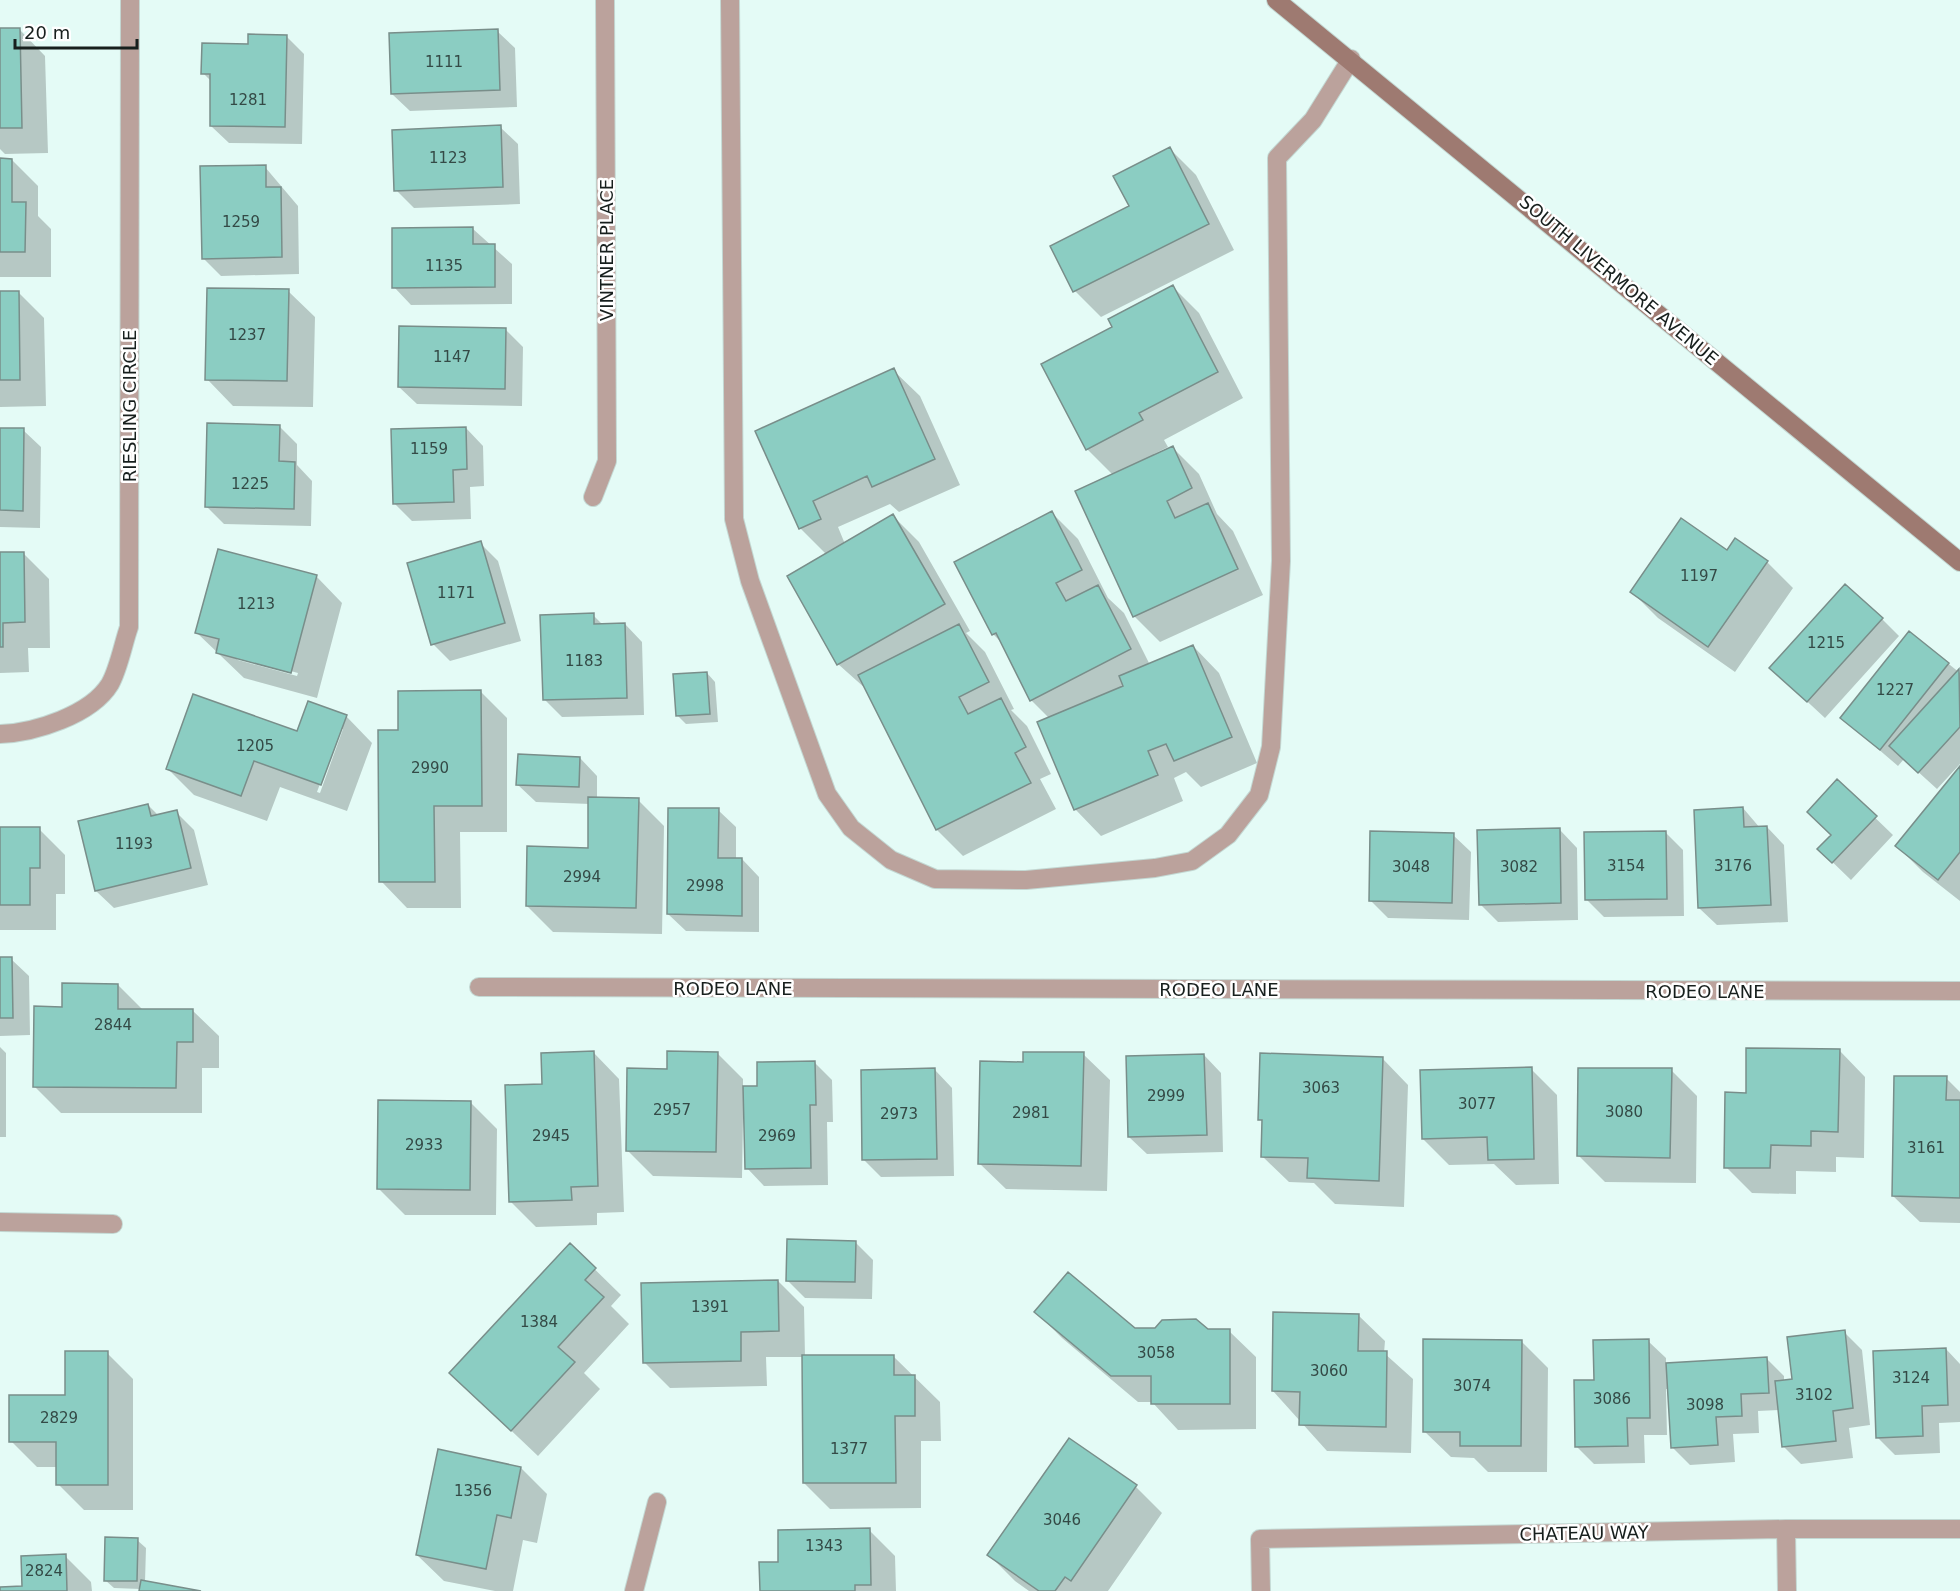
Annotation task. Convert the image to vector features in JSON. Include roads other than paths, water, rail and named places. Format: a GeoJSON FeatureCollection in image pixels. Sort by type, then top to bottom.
{"type":"FeatureCollection","features":[{"type":"Feature","properties":{"kind":"main road","name":"SOUTH LIVERMORE AVENUE"},"geometry":{"type":"LineString","coordinates":[[1276,0],[1352,59],[1960,562]]}},
{"type":"Feature","properties":{"kind":"street","name":"RIESLING CIRCLE"},"geometry":{"type":"LineString","coordinates":[[0,734],[18,734],[81,712],[109,684],[129,627],[130,0]]}},
{"type":"Feature","properties":{"kind":"street","name":"VINTNER PLACE"},"geometry":{"type":"LineString","coordinates":[[593,496],[607,461],[605,0]]}},
{"type":"Feature","properties":{"kind":"street"},"geometry":{"type":"LineString","coordinates":[[730,0],[734,519],[750,581],[827,794],[851,828],[891,860],[935,879],[1026,880],[1155,868],[1192,861],[1228,835],[1259,795],[1271,747],[1281,561],[1277,158],[1313,120],[1352,59]]}},
{"type":"Feature","properties":{"kind":"street","name":"RODEO LANE"},"geometry":{"type":"LineString","coordinates":[[479,987],[1960,991]]}},
{"type":"Feature","properties":{"kind":"street"},"geometry":{"type":"LineString","coordinates":[[0,1222],[113,1224]]}},
{"type":"Feature","properties":{"kind":"street"},"geometry":{"type":"LineString","coordinates":[[634,1591],[657,1502]]}},
{"type":"Feature","properties":{"kind":"street"},"geometry":{"type":"LineString","coordinates":[[1786,1529],[1787,1591]]}},
{"type":"Feature","properties":{"kind":"street","name":"CHATEAU WAY"},"geometry":{"type":"LineString","coordinates":[[1261,1591],[1260,1539],[1786,1529],[1960,1529]]}}]}
